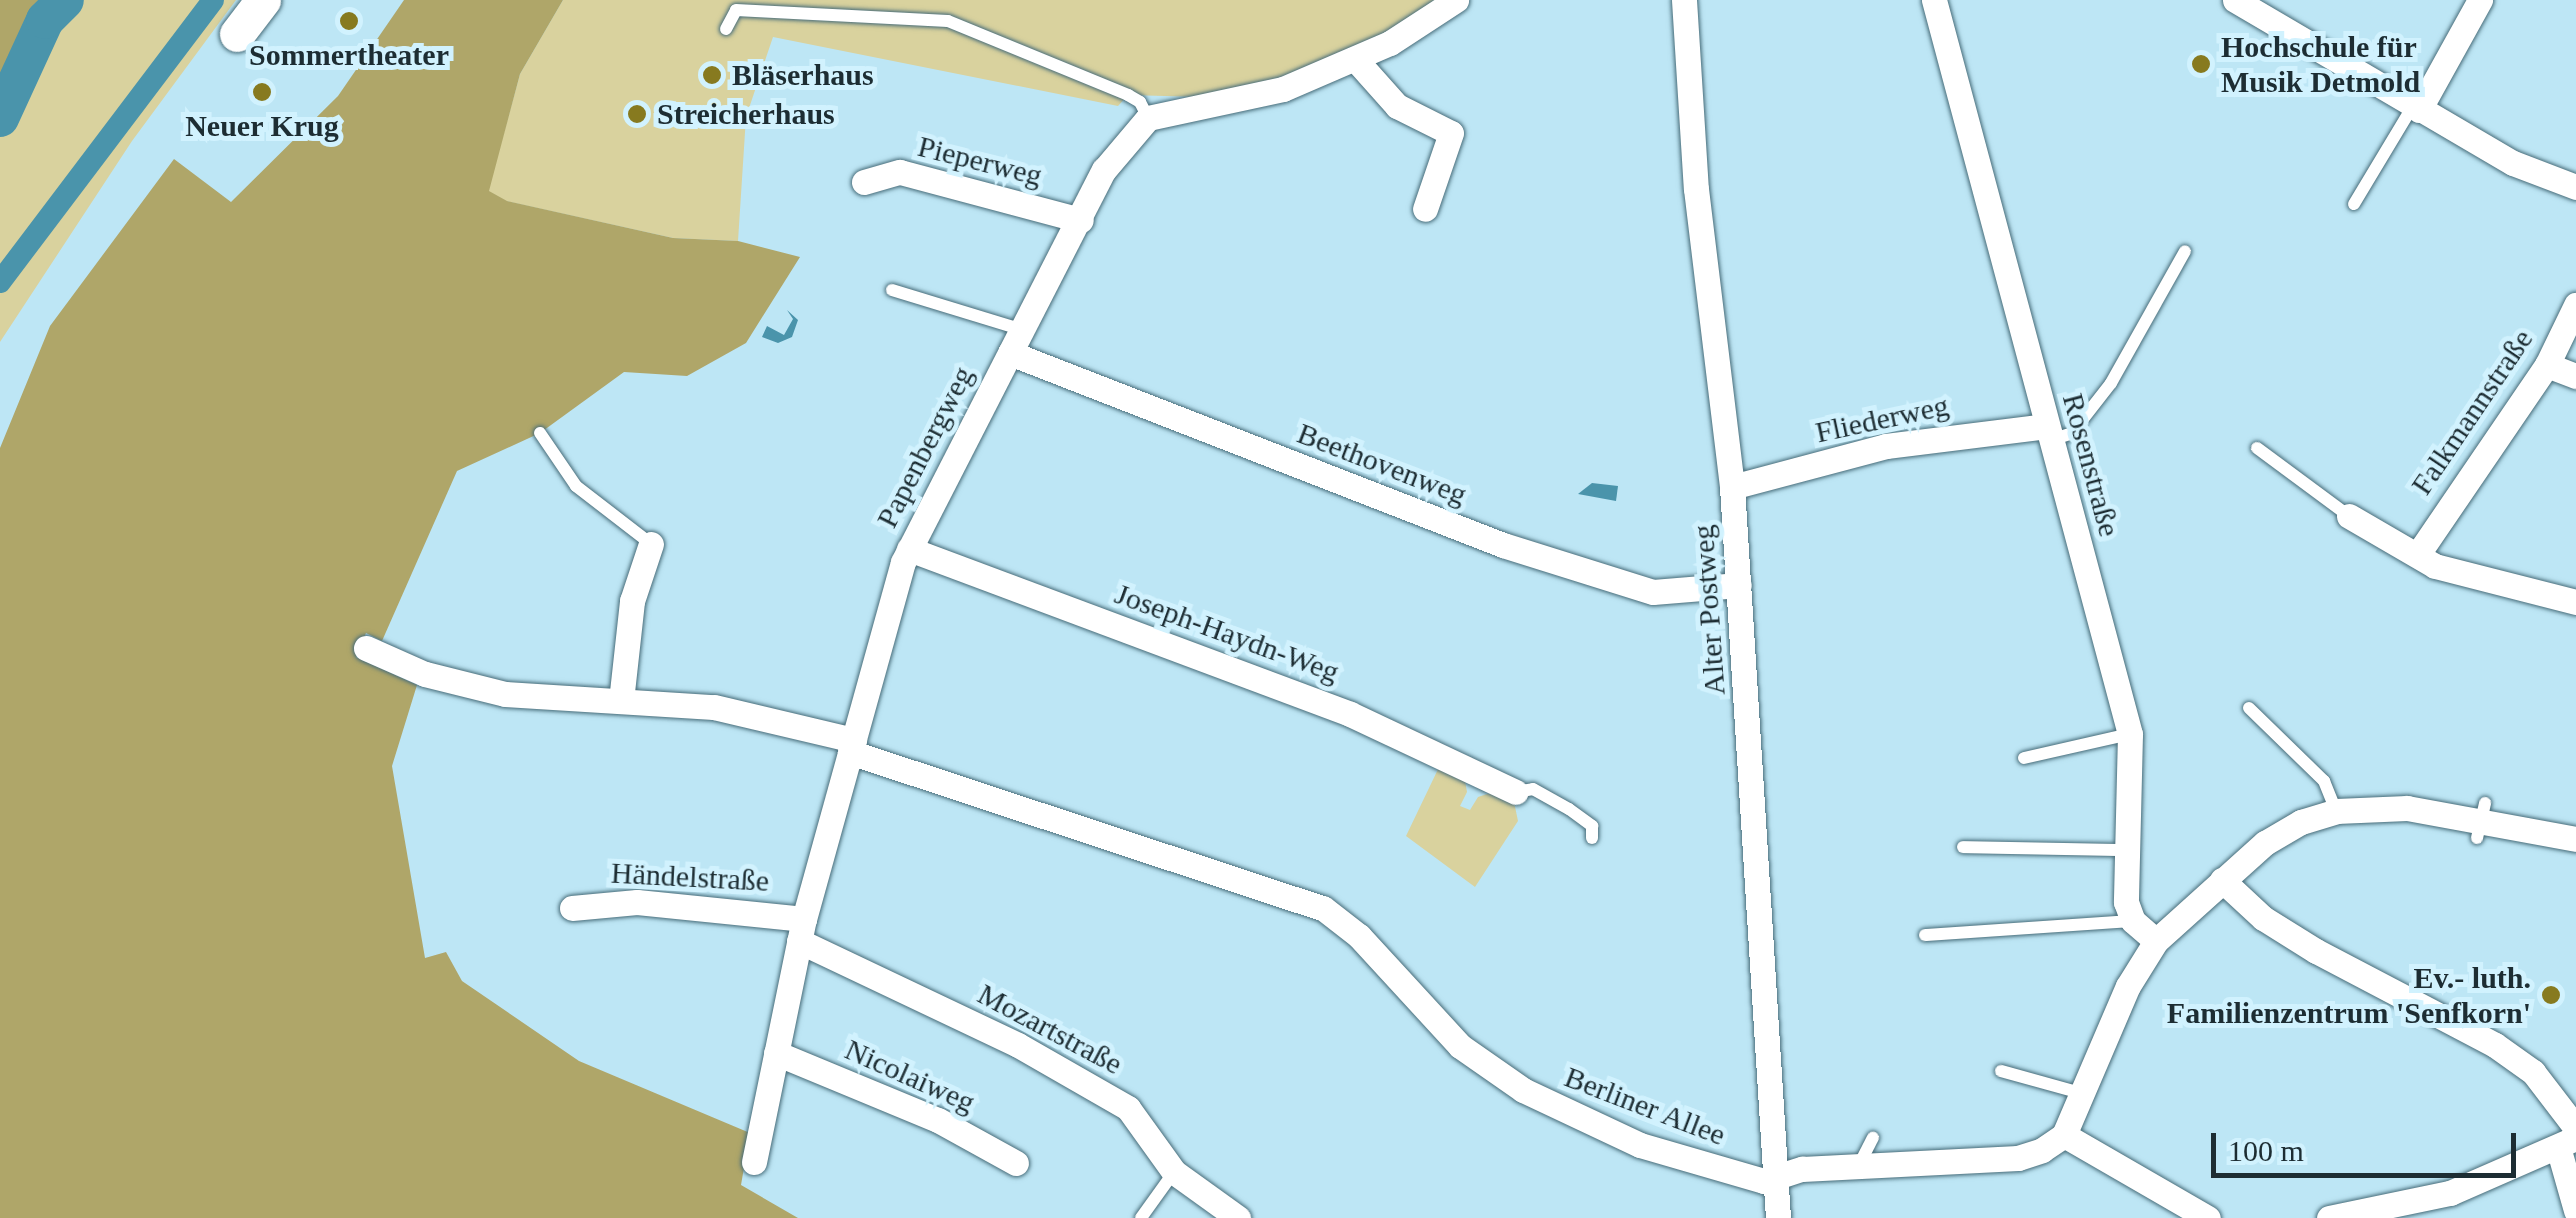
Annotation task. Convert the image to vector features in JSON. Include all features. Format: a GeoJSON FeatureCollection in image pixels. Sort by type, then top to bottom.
{"type":"FeatureCollection","features":[{"type":"Feature","properties":{"kind":"main road"},"geometry":{"type":"LineString","coordinates":[[237,34],[263,0]]}},
{"type":"Feature","properties":{"kind":"street"},"geometry":{"type":"LineString","coordinates":[[1148,118],[1283,89],[1356,60],[1435,18],[1456,0]]}},
{"type":"Feature","properties":{"kind":"street","name":"Alter Postweg"},"geometry":{"type":"LineString","coordinates":[[1684,0],[1696,189],[1732,487],[1778,1218]]}},
{"type":"Feature","properties":{"kind":"street","name":"Rosenstraße"},"geometry":{"type":"LineString","coordinates":[[1934,0],[2002,235],[2049,433],[2130,734],[2125,850],[2133,922]]}},
{"type":"Feature","properties":{"kind":"street"},"geometry":{"type":"LineString","coordinates":[[2235,0],[2512,163],[2576,187]]}},
{"type":"Feature","properties":{"kind":"street"},"geometry":{"type":"LineString","coordinates":[[2416,108],[2480,0]]}},
{"type":"Feature","properties":{"kind":"street"},"geometry":{"type":"LineString","coordinates":[[1356,60],[1398,106],[1451,134],[1425,209]]}},
{"type":"Feature","properties":{"kind":"street","name":"Papenbergweg"},"geometry":{"type":"LineString","coordinates":[[754,1162],[802,930],[909,549],[1121,143],[1148,118]]}},
{"type":"Feature","properties":{"kind":"street","name":"Pieperweg"},"geometry":{"type":"LineString","coordinates":[[864,182],[900,172],[1080,220]]}},
{"type":"Feature","properties":{"kind":"street","name":"Falkmannstraße"},"geometry":{"type":"LineString","coordinates":[[2418,554],[2548,365],[2576,304]]}},
{"type":"Feature","properties":{"kind":"street","name":"Beethovenweg"},"geometry":{"type":"LineString","coordinates":[[1016,342],[1503,546],[1652,592],[1739,585]]}},
{"type":"Feature","properties":{"kind":"street"},"geometry":{"type":"LineString","coordinates":[[2548,365],[2576,376]]}},
{"type":"Feature","properties":{"kind":"street","name":"Fliederweg"},"geometry":{"type":"LineString","coordinates":[[1732,487],[1770,480],[1886,446],[2049,433]]}},
{"type":"Feature","properties":{"kind":"street"},"geometry":{"type":"LineString","coordinates":[[2349,516],[2435,566],[2576,602]]}},
{"type":"Feature","properties":{"kind":"street"},"geometry":{"type":"LineString","coordinates":[[621,701],[632,601],[651,544]]}},
{"type":"Feature","properties":{"kind":"street","name":"Joseph-Haydn-Weg"},"geometry":{"type":"LineString","coordinates":[[909,549],[1350,714],[1516,792]]}},
{"type":"Feature","properties":{"kind":"street","name":"Berliner Allee"},"geometry":{"type":"LineString","coordinates":[[366,648],[425,674],[505,694],[714,708],[852,746],[1323,908],[1358,936],[1460,1046],[1523,1090],[1686,1162],[1764,1181],[1778,1174],[1858,1166],[2018,1158],[2064,1135]]}},
{"type":"Feature","properties":{"kind":"street"},"geometry":{"type":"LineString","coordinates":[[2208,1218],[2064,1135],[2164,942],[2222,880],[2327,820],[2481,821],[2531,840],[2576,839]]}},
{"type":"Feature","properties":{"kind":"street"},"geometry":{"type":"LineString","coordinates":[[2222,880],[2263,918],[2316,951],[2495,1045],[2533,1072],[2576,1128]]}},
{"type":"Feature","properties":{"kind":"street","name":"Händelstraße"},"geometry":{"type":"LineString","coordinates":[[572,908],[637,902],[802,930]]}},
{"type":"Feature","properties":{"kind":"street"},"geometry":{"type":"LineString","coordinates":[[2133,922],[2164,942]]}},
{"type":"Feature","properties":{"kind":"street","name":"Mozartstraße"},"geometry":{"type":"LineString","coordinates":[[802,930],[1128,1108],[1174,1172],[1238,1218]]}},
{"type":"Feature","properties":{"kind":"street","name":"Nicolaiweg"},"geometry":{"type":"LineString","coordinates":[[776,1054],[938,1120],[1016,1163]]}},
{"type":"Feature","properties":{"kind":"street"},"geometry":{"type":"LineString","coordinates":[[2329,1218],[2450,1194],[2567,1143],[2576,1210]]}},
{"type":"Feature","properties":{"kind":"lane"},"geometry":{"type":"LineString","coordinates":[[726,29],[736,10],[948,21],[1128,95],[1140,102],[1148,118]]}},
{"type":"Feature","properties":{"kind":"lane"},"geometry":{"type":"LineString","coordinates":[[2354,204],[2416,108]]}},
{"type":"Feature","properties":{"kind":"lane"},"geometry":{"type":"LineString","coordinates":[[2049,433],[2072,433],[2111,384],[2184,250]]}},
{"type":"Feature","properties":{"kind":"lane"},"geometry":{"type":"LineString","coordinates":[[892,290],[1016,342]]}},
{"type":"Feature","properties":{"kind":"lane"},"geometry":{"type":"LineString","coordinates":[[540,433],[576,486],[651,544]]}},
{"type":"Feature","properties":{"kind":"lane"},"geometry":{"type":"LineString","coordinates":[[2257,448],[2349,516]]}},
{"type":"Feature","properties":{"kind":"lane"},"geometry":{"type":"LineString","coordinates":[[2249,708],[2324,781],[2327,820]]}},
{"type":"Feature","properties":{"kind":"lane"},"geometry":{"type":"LineString","coordinates":[[2024,758],[2130,734]]}},
{"type":"Feature","properties":{"kind":"lane"},"geometry":{"type":"LineString","coordinates":[[1516,792],[1533,788],[1569,808],[1592,826],[1592,838]]}},
{"type":"Feature","properties":{"kind":"lane"},"geometry":{"type":"LineString","coordinates":[[1964,847],[2125,850]]}},
{"type":"Feature","properties":{"kind":"lane"},"geometry":{"type":"LineString","coordinates":[[1925,935],[2133,922]]}},
{"type":"Feature","properties":{"kind":"lane"},"geometry":{"type":"LineString","coordinates":[[2001,1071],[2094,1082]]}},
{"type":"Feature","properties":{"kind":"lane"},"geometry":{"type":"LineString","coordinates":[[1858,1166],[1874,1138]]}},
{"type":"Feature","properties":{"kind":"lane"},"geometry":{"type":"LineString","coordinates":[[1141,1218],[1174,1172]]}},
{"type":"Feature","properties":{"kind":"shaded area"},"geometry":{"type":"Polygon","coordinates":[[[0,0],[77,0],[0,96],[0,0]]]}},
{"type":"Feature","properties":{"kind":"shaded area"},"geometry":{"type":"Polygon","coordinates":[[[77,0],[236,0],[132,141],[0,342],[0,96],[77,0]]]}},
{"type":"Feature","properties":{"kind":"shaded area"},"geometry":{"type":"Polygon","coordinates":[[[404,0],[563,0],[520,74],[489,191],[507,201],[673,238],[738,241],[800,257],[746,343],[687,376],[624,372],[540,433],[457,471],[382,641],[366,633],[356,657],[417,685],[392,766],[425,958],[446,952],[462,981],[579,1061],[750,1133],[741,1185],[798,1218],[0,1218],[0,448],[50,326],[174,159],[231,202],[338,96],[404,0]]]}},
{"type":"Feature","properties":{"kind":"shaded area"},"geometry":{"type":"Polygon","coordinates":[[[563,0],[1440,0],[1391,34],[1285,77],[1201,97],[1128,95],[1118,106],[773,37],[746,117],[738,241],[673,238],[506,201],[488,191],[520,74],[563,0]]]}},
{"type":"Feature","properties":{"kind":"shaded area"},"geometry":{"type":"Polygon","coordinates":[[[1441,763],[1464,775],[1467,792],[1460,806],[1470,810],[1478,797],[1499,790],[1513,797],[1518,821],[1475,887],[1406,836],[1441,763]]]}},
{"type":"Feature","properties":{"kind":"water"},"geometry":{"type":"Polygon","coordinates":[[[787,310],[798,320],[792,337],[778,343],[762,337],[767,326],[784,335],[793,319],[787,310]]]}},
{"type":"Feature","properties":{"kind":"water"},"geometry":{"type":"Polygon","coordinates":[[[1592,483],[1618,486],[1616,501],[1578,494],[1592,483]]]}},
{"type":"Feature","properties":{"kind":"waterway"},"geometry":{"type":"LineString","coordinates":[[0,118],[45,20],[65,0]]}},
{"type":"Feature","properties":{"kind":"waterway"},"geometry":{"type":"LineString","coordinates":[[0,282],[213,0]]}},
{"type":"Feature","properties":{"kind":"place","name":"Sommertheater"},"geometry":{"type":"Point","coordinates":[349,21]}},
{"type":"Feature","properties":{"kind":"place","name":"Hochschule für Musik Detmold"},"geometry":{"type":"Point","coordinates":[2201,64]}},
{"type":"Feature","properties":{"kind":"place","name":"Bläserhaus"},"geometry":{"type":"Point","coordinates":[712,75]}},
{"type":"Feature","properties":{"kind":"place","name":"Neuer Krug"},"geometry":{"type":"Point","coordinates":[262,92]}},
{"type":"Feature","properties":{"kind":"place","name":"Streicherhaus"},"geometry":{"type":"Point","coordinates":[637,114]}},
{"type":"Feature","properties":{"kind":"place","name":"Ev.- luth. Familienzentrum 'Senfkorn'"},"geometry":{"type":"Point","coordinates":[2551,995]}}]}
